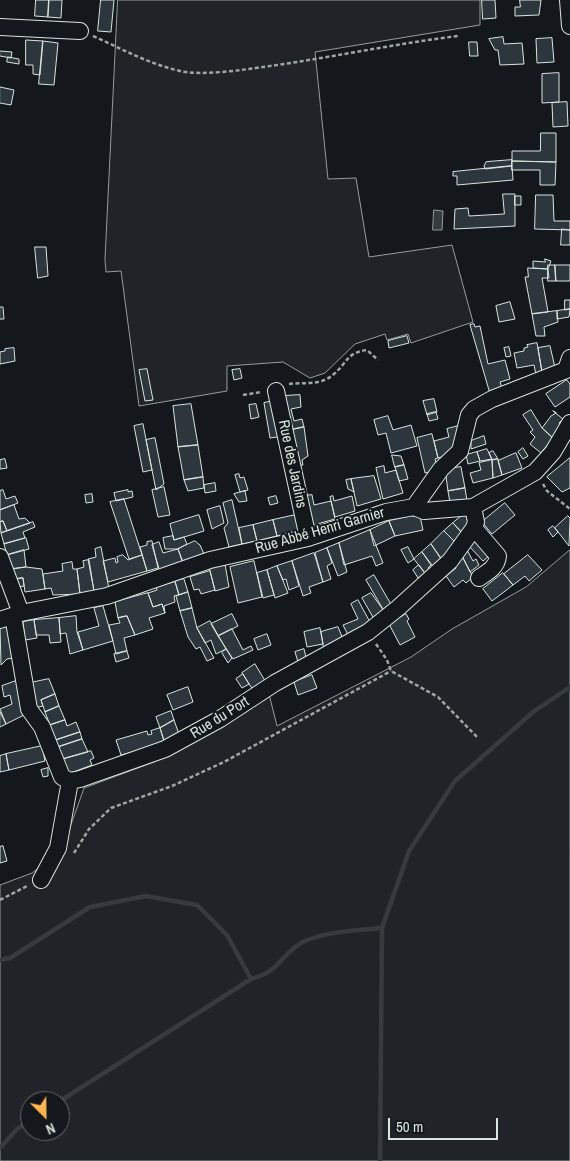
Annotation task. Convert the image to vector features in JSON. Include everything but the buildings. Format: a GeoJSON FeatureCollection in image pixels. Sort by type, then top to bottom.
{"type":"FeatureCollection","features":[{"type":"Feature","properties":{"kind":"street"},"geometry":{"type":"LineString","coordinates":[[568,0],[570,26]]}},
{"type":"Feature","properties":{"kind":"street"},"geometry":{"type":"LineString","coordinates":[[0,27],[80,31]]}},
{"type":"Feature","properties":{"kind":"street"},"geometry":{"type":"LineString","coordinates":[[414,507],[441,469],[460,451],[469,415],[474,409],[492,399],[566,370],[570,358]]}},
{"type":"Feature","properties":{"kind":"street","name":"Rue des Jardins"},"geometry":{"type":"LineString","coordinates":[[276,391],[308,538]]}},
{"type":"Feature","properties":{"kind":"street","name":"Rue Abbé Henri Garnier"},"geometry":{"type":"LineString","coordinates":[[11,616],[107,596],[210,560],[308,538],[386,512],[414,507],[424,511],[474,507],[535,472],[552,452],[570,423]]}},
{"type":"Feature","properties":{"kind":"street"},"geometry":{"type":"LineString","coordinates":[[474,507],[476,522],[474,528],[498,556],[492,568],[480,578]]}},
{"type":"Feature","properties":{"kind":"street","name":"Rue du Port"},"geometry":{"type":"LineString","coordinates":[[70,781],[141,759],[185,740],[275,683],[368,632],[450,561],[474,528]]}},
{"type":"Feature","properties":{"kind":"street"},"geometry":{"type":"LineString","coordinates":[[0,557],[29,709],[42,727],[62,777],[70,781],[58,848],[41,880]]}},
{"type":"Feature","properties":{"kind":"path"},"geometry":{"type":"LineString","coordinates":[[80,31],[146,61],[182,72],[236,70],[344,56],[381,46],[458,36]]}},
{"type":"Feature","properties":{"kind":"path"},"geometry":{"type":"LineString","coordinates":[[243,395],[276,391],[282,385],[290,383],[307,384],[322,381],[334,374],[343,361],[355,351],[367,350],[378,360]]}},
{"type":"Feature","properties":{"kind":"path"},"geometry":{"type":"LineString","coordinates":[[535,472],[548,491],[570,509]]}},
{"type":"Feature","properties":{"kind":"path"},"geometry":{"type":"LineString","coordinates":[[386,660],[391,671],[438,697],[477,737]]}},
{"type":"Feature","properties":{"kind":"path"},"geometry":{"type":"LineString","coordinates":[[69,860],[89,828],[111,808],[172,786],[224,762],[391,671]]}},
{"type":"Feature","properties":{"kind":"path"},"geometry":{"type":"LineString","coordinates":[[0,900],[41,880]]}},
{"type":"Feature","properties":{"kind":"shaded area"},"geometry":{"type":"Polygon","coordinates":[[[118,0],[480,0],[480,25],[315,52],[328,179],[356,178],[369,257],[452,245],[473,322],[411,343],[408,334],[387,340],[385,334],[355,344],[325,373],[310,378],[283,362],[227,366],[227,391],[139,406],[121,271],[106,272],[105,260],[118,0]]]}},
{"type":"Feature","properties":{"kind":"shaded area"},"geometry":{"type":"Polygon","coordinates":[[[434,210],[443,211],[442,230],[433,230],[434,210]]]}},
{"type":"Feature","properties":{"kind":"shaded area"},"geometry":{"type":"Polygon","coordinates":[[[570,550],[570,1161],[0,1161],[0,885],[32,873],[62,850],[84,788],[154,762],[269,694],[277,726],[411,657],[452,629],[526,587],[570,550]]]}},
{"type":"Feature","properties":{"kind":"waterway"},"geometry":{"type":"LineString","coordinates":[[380,1161],[382,928],[409,851],[455,781],[533,712],[570,687]]}},
{"type":"Feature","properties":{"kind":"waterway"},"geometry":{"type":"LineString","coordinates":[[0,960],[10,958],[90,907],[146,896],[197,905],[227,935],[251,979],[274,968],[294,948],[309,939],[340,932],[382,928]]}},
{"type":"Feature","properties":{"kind":"waterway"},"geometry":{"type":"LineString","coordinates":[[70,1095],[251,979]]}},
{"type":"Feature","properties":{"kind":"waterway"},"geometry":{"type":"LineString","coordinates":[[0,1148],[20,1127]]}}]}
